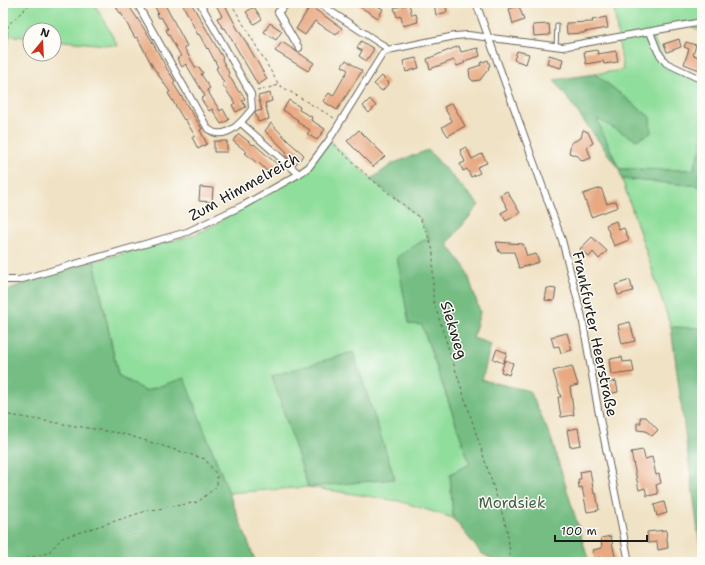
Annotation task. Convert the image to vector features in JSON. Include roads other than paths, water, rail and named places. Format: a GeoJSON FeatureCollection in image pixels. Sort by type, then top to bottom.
{"type":"FeatureCollection","features":[{"type":"Feature","properties":{"kind":"street"},"geometry":{"type":"LineString","coordinates":[[138,3],[208,129],[216,133],[224,133],[241,123],[252,109],[251,94],[200,3]]}},
{"type":"Feature","properties":{"kind":"street"},"geometry":{"type":"LineString","coordinates":[[288,3],[278,12],[299,48]]}},
{"type":"Feature","properties":{"kind":"street"},"geometry":{"type":"LineString","coordinates":[[318,3],[388,50],[455,36],[468,35],[556,47],[702,22]]}},
{"type":"Feature","properties":{"kind":"street","name":"Frankfurter Heerstraße"},"geometry":{"type":"LineString","coordinates":[[476,3],[562,240],[582,316],[598,409],[629,562]]}},
{"type":"Feature","properties":{"kind":"street"},"geometry":{"type":"LineString","coordinates":[[650,32],[658,52],[666,63],[702,80]]}},
{"type":"Feature","properties":{"kind":"street","name":"Zum Himmelreich"},"geometry":{"type":"LineString","coordinates":[[3,280],[19,280],[187,232],[244,205],[299,174],[309,167],[329,140],[383,53],[388,50]]}},
{"type":"Feature","properties":{"kind":"street"},"geometry":{"type":"LineString","coordinates":[[241,123],[299,174]]}},
{"type":"Feature","properties":{"kind":"lane"},"geometry":{"type":"LineString","coordinates":[[556,47],[557,25]]}},
{"type":"Feature","properties":{"kind":"park label","name":"Mordsiek"},"geometry":{"type":"Point","coordinates":[512,503]}}]}
